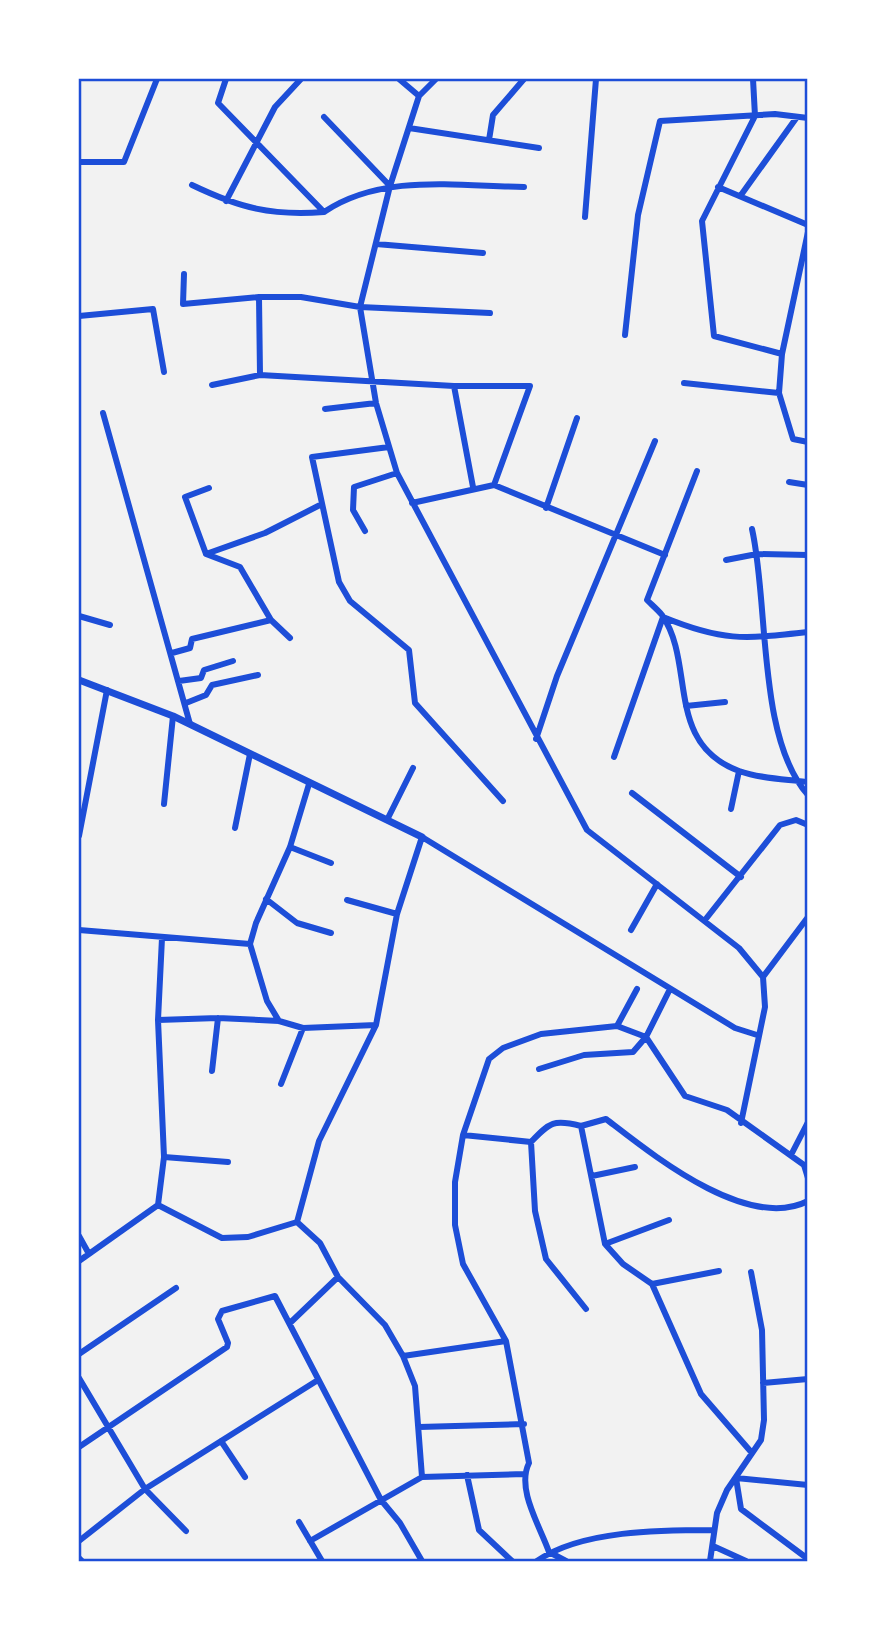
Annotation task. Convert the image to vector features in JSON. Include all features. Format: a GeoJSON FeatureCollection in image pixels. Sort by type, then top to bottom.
{"type":"FeatureCollection","features":[{"type":"Feature","properties":{"kind":"street"},"geometry":{"type":"LineString","coordinates":[[79,163],[124,162],[157,79]]}},
{"type":"Feature","properties":{"kind":"street"},"geometry":{"type":"LineString","coordinates":[[226,79],[218,103],[324,212]]}},
{"type":"Feature","properties":{"kind":"street"},"geometry":{"type":"LineString","coordinates":[[226,201],[275,107],[301,79]]}},
{"type":"Feature","properties":{"kind":"street"},"geometry":{"type":"LineString","coordinates":[[400,79],[419,96]]}},
{"type":"Feature","properties":{"kind":"street"},"geometry":{"type":"LineString","coordinates":[[436,79],[419,96],[390,186],[360,307],[376,403],[397,473],[445,560],[536,739],[587,830],[705,919],[739,948],[763,977],[765,1007],[757,1035],[741,1123]]}},
{"type":"Feature","properties":{"kind":"street"},"geometry":{"type":"LineString","coordinates":[[489,140],[493,115],[524,79]]}},
{"type":"Feature","properties":{"kind":"street"},"geometry":{"type":"LineString","coordinates":[[585,217],[596,79]]}},
{"type":"Feature","properties":{"kind":"street"},"geometry":{"type":"LineString","coordinates":[[753,79],[755,116],[702,221],[715,335],[782,354]]}},
{"type":"Feature","properties":{"kind":"street"},"geometry":{"type":"LineString","coordinates":[[625,335],[638,215],[660,121],[775,114],[808,118]]}},
{"type":"Feature","properties":{"kind":"street"},"geometry":{"type":"LineString","coordinates":[[324,117],[390,186]]}},
{"type":"Feature","properties":{"kind":"street"},"geometry":{"type":"LineString","coordinates":[[741,195],[797,117]]}},
{"type":"Feature","properties":{"kind":"street"},"geometry":{"type":"LineString","coordinates":[[409,128],[539,148]]}},
{"type":"Feature","properties":{"kind":"street"},"geometry":{"type":"LineString","coordinates":[[192,185],[226,201],[286,215],[324,212],[346,197],[390,186],[524,187]]}},
{"type":"Feature","properties":{"kind":"street"},"geometry":{"type":"LineString","coordinates":[[718,187],[808,225]]}},
{"type":"Feature","properties":{"kind":"street"},"geometry":{"type":"LineString","coordinates":[[808,232],[782,354],[779,393],[793,439],[808,442]]}},
{"type":"Feature","properties":{"kind":"street"},"geometry":{"type":"LineString","coordinates":[[376,244],[483,253]]}},
{"type":"Feature","properties":{"kind":"street"},"geometry":{"type":"LineString","coordinates":[[184,274],[183,304],[259,297],[301,297],[360,307],[490,313]]}},
{"type":"Feature","properties":{"kind":"street"},"geometry":{"type":"LineString","coordinates":[[259,297],[260,375]]}},
{"type":"Feature","properties":{"kind":"street"},"geometry":{"type":"LineString","coordinates":[[79,316],[153,309],[164,372]]}},
{"type":"Feature","properties":{"kind":"street"},"geometry":{"type":"LineString","coordinates":[[212,385],[260,375],[454,386],[530,386],[494,485]]}},
{"type":"Feature","properties":{"kind":"street"},"geometry":{"type":"LineString","coordinates":[[684,383],[779,393]]}},
{"type":"Feature","properties":{"kind":"street"},"geometry":{"type":"LineString","coordinates":[[454,386],[473,487]]}},
{"type":"Feature","properties":{"kind":"street"},"geometry":{"type":"LineString","coordinates":[[325,410],[376,403]]}},
{"type":"Feature","properties":{"kind":"street"},"geometry":{"type":"LineString","coordinates":[[103,413],[190,724]]}},
{"type":"Feature","properties":{"kind":"street"},"geometry":{"type":"LineString","coordinates":[[546,509],[577,418]]}},
{"type":"Feature","properties":{"kind":"street"},"geometry":{"type":"LineString","coordinates":[[536,739],[557,676],[655,441]]}},
{"type":"Feature","properties":{"kind":"street"},"geometry":{"type":"LineString","coordinates":[[389,447],[312,457],[339,582],[349,601],[409,650],[415,703],[503,801]]}},
{"type":"Feature","properties":{"kind":"street"},"geometry":{"type":"LineString","coordinates":[[697,471],[647,600],[663,617],[671,637],[686,706],[699,743],[738,771],[808,782]]}},
{"type":"Feature","properties":{"kind":"street"},"geometry":{"type":"LineString","coordinates":[[365,530],[353,510],[354,487],[397,473]]}},
{"type":"Feature","properties":{"kind":"street"},"geometry":{"type":"LineString","coordinates":[[789,482],[808,485]]}},
{"type":"Feature","properties":{"kind":"street"},"geometry":{"type":"LineString","coordinates":[[412,503],[473,487],[494,485],[546,509],[665,555]]}},
{"type":"Feature","properties":{"kind":"street"},"geometry":{"type":"LineString","coordinates":[[209,488],[185,497],[206,554],[240,567],[271,620],[290,638]]}},
{"type":"Feature","properties":{"kind":"street"},"geometry":{"type":"LineString","coordinates":[[206,554],[265,533],[322,504]]}},
{"type":"Feature","properties":{"kind":"street"},"geometry":{"type":"LineString","coordinates":[[751,529],[757,554],[763,637],[782,750],[794,780],[808,795]]}},
{"type":"Feature","properties":{"kind":"street"},"geometry":{"type":"LineString","coordinates":[[726,560],[757,554],[808,555]]}},
{"type":"Feature","properties":{"kind":"street"},"geometry":{"type":"LineString","coordinates":[[79,616],[110,625]]}},
{"type":"Feature","properties":{"kind":"street"},"geometry":{"type":"LineString","coordinates":[[663,617],[699,632],[736,639],[808,632]]}},
{"type":"Feature","properties":{"kind":"street"},"geometry":{"type":"LineString","coordinates":[[614,757],[663,617]]}},
{"type":"Feature","properties":{"kind":"street"},"geometry":{"type":"LineString","coordinates":[[172,653],[190,648],[192,639],[271,620]]}},
{"type":"Feature","properties":{"kind":"street"},"geometry":{"type":"LineString","coordinates":[[179,681],[201,678],[204,670],[233,660]]}},
{"type":"Feature","properties":{"kind":"street"},"geometry":{"type":"LineString","coordinates":[[186,703],[206,695],[212,685],[258,675]]}},
{"type":"Feature","properties":{"kind":"street"},"geometry":{"type":"LineString","coordinates":[[79,680],[173,716],[422,837],[735,1028],[757,1035]]}},
{"type":"Feature","properties":{"kind":"street"},"geometry":{"type":"LineString","coordinates":[[79,836],[107,690]]}},
{"type":"Feature","properties":{"kind":"street"},"geometry":{"type":"LineString","coordinates":[[686,706],[724,702]]}},
{"type":"Feature","properties":{"kind":"street"},"geometry":{"type":"LineString","coordinates":[[164,804],[173,716]]}},
{"type":"Feature","properties":{"kind":"street"},"geometry":{"type":"LineString","coordinates":[[235,828],[250,754]]}},
{"type":"Feature","properties":{"kind":"street"},"geometry":{"type":"LineString","coordinates":[[387,820],[413,768]]}},
{"type":"Feature","properties":{"kind":"street"},"geometry":{"type":"LineString","coordinates":[[731,809],[738,771]]}},
{"type":"Feature","properties":{"kind":"street"},"geometry":{"type":"LineString","coordinates":[[279,1021],[267,1001],[250,944],[266,899],[290,847],[309,784]]}},
{"type":"Feature","properties":{"kind":"street"},"geometry":{"type":"LineString","coordinates":[[632,793],[741,877]]}},
{"type":"Feature","properties":{"kind":"street"},"geometry":{"type":"LineString","coordinates":[[705,919],[780,825],[796,820],[808,825]]}},
{"type":"Feature","properties":{"kind":"street"},"geometry":{"type":"LineString","coordinates":[[297,1222],[319,1141],[376,1025],[397,914],[422,837]]}},
{"type":"Feature","properties":{"kind":"street"},"geometry":{"type":"LineString","coordinates":[[290,847],[331,863]]}},
{"type":"Feature","properties":{"kind":"street"},"geometry":{"type":"LineString","coordinates":[[631,930],[657,884]]}},
{"type":"Feature","properties":{"kind":"street"},"geometry":{"type":"LineString","coordinates":[[266,899],[297,923],[331,933]]}},
{"type":"Feature","properties":{"kind":"street"},"geometry":{"type":"LineString","coordinates":[[347,901],[397,914]]}},
{"type":"Feature","properties":{"kind":"street"},"geometry":{"type":"LineString","coordinates":[[763,977],[808,917]]}},
{"type":"Feature","properties":{"kind":"street"},"geometry":{"type":"LineString","coordinates":[[79,930],[250,944]]}},
{"type":"Feature","properties":{"kind":"street"},"geometry":{"type":"LineString","coordinates":[[79,1261],[158,1205],[164,1157],[158,1020],[162,937]]}},
{"type":"Feature","properties":{"kind":"street"},"geometry":{"type":"LineString","coordinates":[[617,1026],[637,989]]}},
{"type":"Feature","properties":{"kind":"street"},"geometry":{"type":"LineString","coordinates":[[539,1069],[584,1055],[633,1052],[646,1037],[670,989]]}},
{"type":"Feature","properties":{"kind":"street"},"geometry":{"type":"LineString","coordinates":[[158,1020],[218,1018],[279,1021],[303,1028],[376,1025]]}},
{"type":"Feature","properties":{"kind":"street"},"geometry":{"type":"LineString","coordinates":[[212,1071],[218,1018]]}},
{"type":"Feature","properties":{"kind":"street"},"geometry":{"type":"LineString","coordinates":[[566,1561],[549,1552],[525,1489],[524,1474],[529,1463],[524,1424],[506,1341],[479,1297],[463,1264],[455,1225],[455,1182],[463,1135],[489,1059],[503,1048],[541,1034],[617,1026],[646,1037],[685,1096],[727,1110],[741,1123],[791,1155],[804,1166],[808,1178]]}},
{"type":"Feature","properties":{"kind":"street"},"geometry":{"type":"LineString","coordinates":[[281,1084],[303,1028]]}},
{"type":"Feature","properties":{"kind":"street"},"geometry":{"type":"LineString","coordinates":[[586,1309],[547,1259],[535,1211],[531,1142],[547,1125],[561,1121],[581,1126],[607,1119],[661,1160],[710,1189],[745,1204],[781,1209],[808,1201]]}},
{"type":"Feature","properties":{"kind":"street"},"geometry":{"type":"LineString","coordinates":[[791,1155],[808,1122]]}},
{"type":"Feature","properties":{"kind":"street"},"geometry":{"type":"LineString","coordinates":[[581,1126],[605,1244],[624,1265],[652,1284],[701,1394],[752,1453]]}},
{"type":"Feature","properties":{"kind":"street"},"geometry":{"type":"LineString","coordinates":[[463,1135],[531,1142]]}},
{"type":"Feature","properties":{"kind":"street"},"geometry":{"type":"LineString","coordinates":[[164,1157],[228,1162]]}},
{"type":"Feature","properties":{"kind":"street"},"geometry":{"type":"LineString","coordinates":[[592,1176],[635,1167]]}},
{"type":"Feature","properties":{"kind":"street"},"geometry":{"type":"LineString","coordinates":[[158,1205],[222,1238],[248,1237],[297,1222]]}},
{"type":"Feature","properties":{"kind":"street"},"geometry":{"type":"LineString","coordinates":[[605,1244],[669,1220]]}},
{"type":"Feature","properties":{"kind":"street"},"geometry":{"type":"LineString","coordinates":[[297,1222],[320,1243],[338,1277],[385,1325],[403,1356],[415,1386],[422,1477]]}},
{"type":"Feature","properties":{"kind":"street"},"geometry":{"type":"LineString","coordinates":[[79,1237],[89,1254]]}},
{"type":"Feature","properties":{"kind":"street"},"geometry":{"type":"LineString","coordinates":[[652,1284],[719,1271]]}},
{"type":"Feature","properties":{"kind":"street"},"geometry":{"type":"LineString","coordinates":[[710,1561],[715,1530],[727,1490],[761,1440],[763,1430],[762,1330],[751,1272]]}},
{"type":"Feature","properties":{"kind":"street"},"geometry":{"type":"LineString","coordinates":[[290,1323],[338,1277]]}},
{"type":"Feature","properties":{"kind":"street"},"geometry":{"type":"LineString","coordinates":[[79,1354],[176,1288]]}},
{"type":"Feature","properties":{"kind":"street"},"geometry":{"type":"LineString","coordinates":[[79,1447],[228,1345],[218,1319],[222,1311],[275,1296],[382,1500],[400,1523],[422,1561]]}},
{"type":"Feature","properties":{"kind":"street"},"geometry":{"type":"LineString","coordinates":[[403,1356],[506,1341]]}},
{"type":"Feature","properties":{"kind":"street"},"geometry":{"type":"LineString","coordinates":[[79,1378],[145,1489],[186,1531]]}},
{"type":"Feature","properties":{"kind":"street"},"geometry":{"type":"LineString","coordinates":[[763,1383],[808,1379]]}},
{"type":"Feature","properties":{"kind":"street"},"geometry":{"type":"LineString","coordinates":[[79,1541],[145,1489],[318,1380]]}},
{"type":"Feature","properties":{"kind":"street"},"geometry":{"type":"LineString","coordinates":[[419,1427],[524,1424]]}},
{"type":"Feature","properties":{"kind":"street"},"geometry":{"type":"LineString","coordinates":[[221,1441],[245,1478]]}},
{"type":"Feature","properties":{"kind":"street"},"geometry":{"type":"LineString","coordinates":[[310,1541],[422,1477],[524,1474]]}},
{"type":"Feature","properties":{"kind":"street"},"geometry":{"type":"LineString","coordinates":[[467,1475],[479,1530],[512,1561]]}},
{"type":"Feature","properties":{"kind":"street"},"geometry":{"type":"LineString","coordinates":[[736,1478],[808,1485]]}},
{"type":"Feature","properties":{"kind":"street"},"geometry":{"type":"LineString","coordinates":[[736,1478],[741,1509],[808,1559]]}},
{"type":"Feature","properties":{"kind":"street"},"geometry":{"type":"LineString","coordinates":[[299,1522],[322,1561]]}},
{"type":"Feature","properties":{"kind":"street"},"geometry":{"type":"LineString","coordinates":[[537,1561],[549,1552],[618,1534],[715,1530]]}},
{"type":"Feature","properties":{"kind":"street"},"geometry":{"type":"LineString","coordinates":[[713,1546],[746,1561]]}}]}
